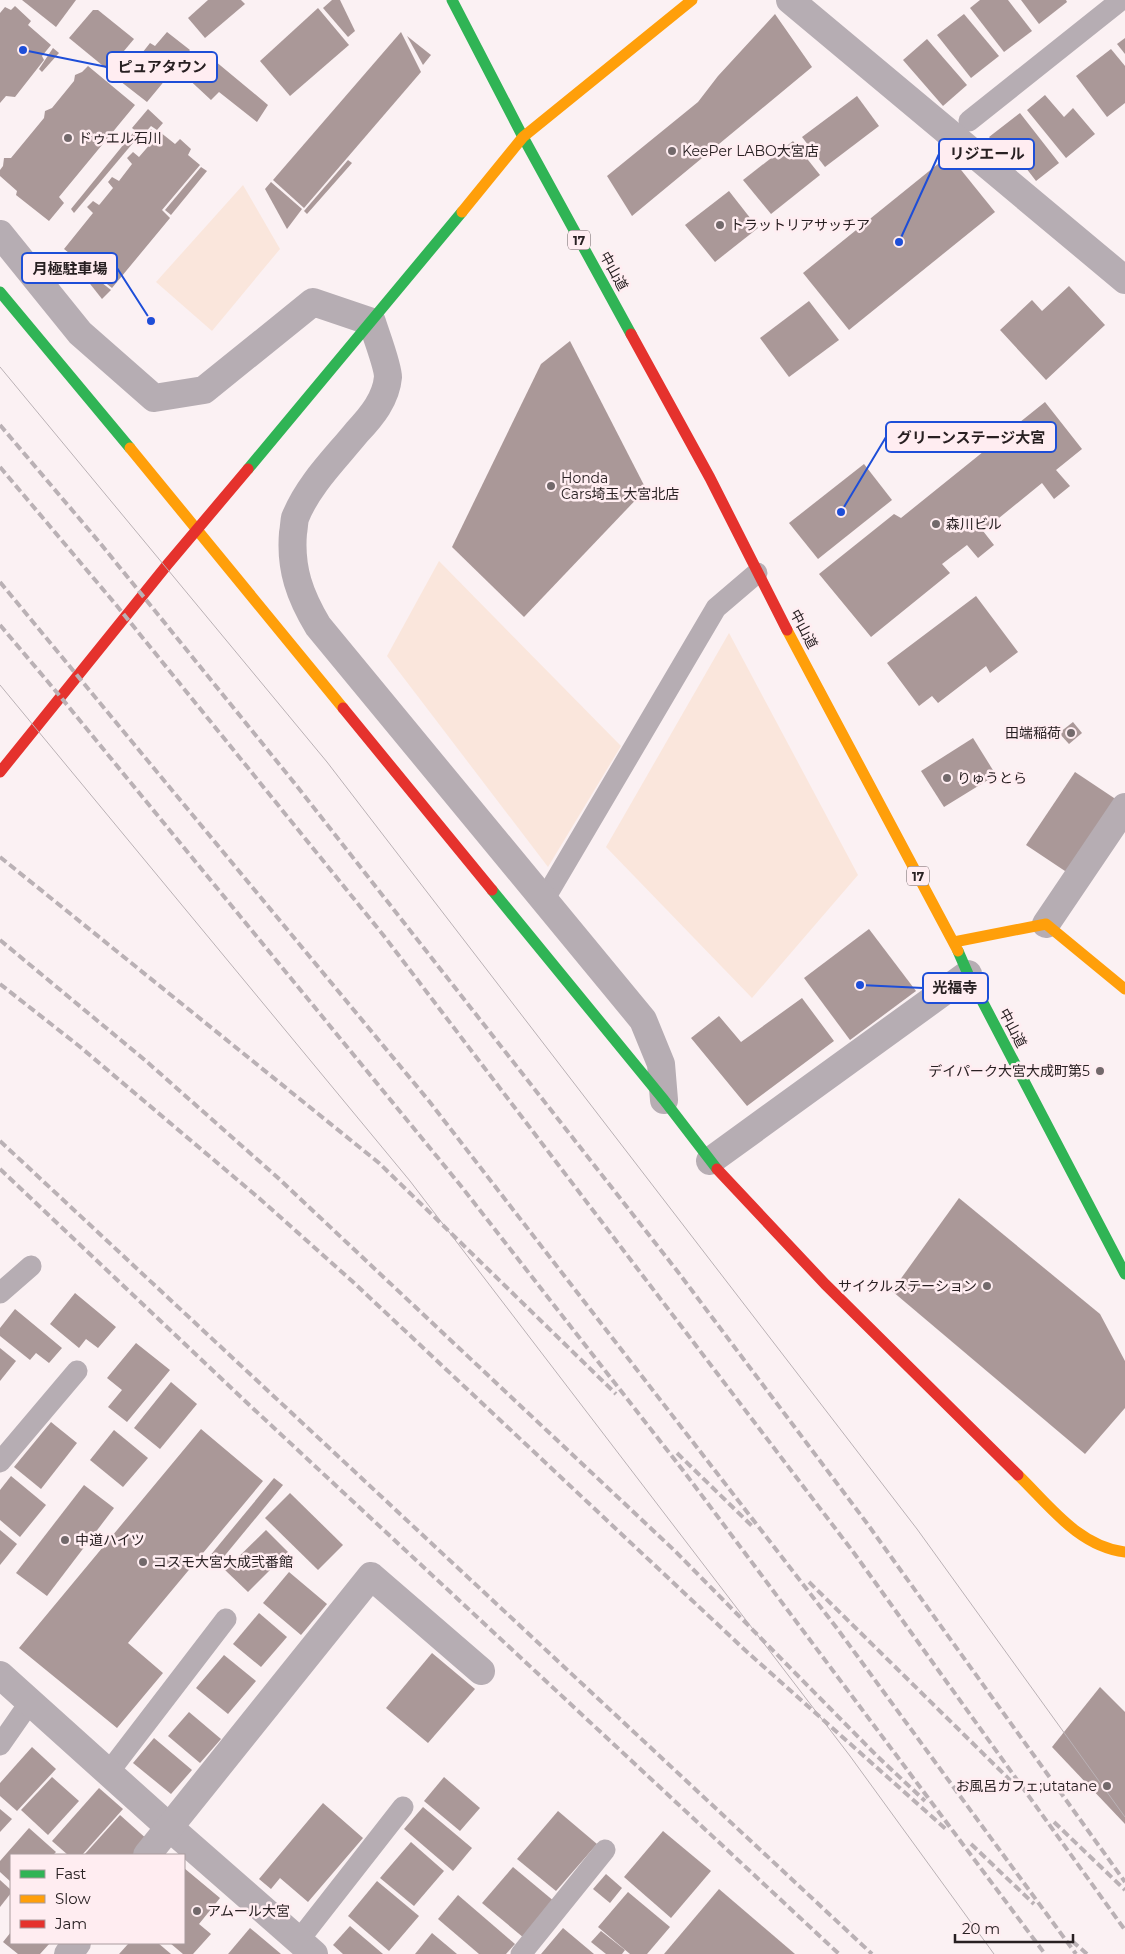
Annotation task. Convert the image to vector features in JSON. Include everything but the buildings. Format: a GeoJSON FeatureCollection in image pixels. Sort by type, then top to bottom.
{"type":"FeatureCollection","features":[{"type":"Feature","properties":{"kind":"main road","name":"中山道"},"geometry":{"type":"LineString","coordinates":[[452,0],[523,137],[710,478],[757,573],[954,942],[968,974],[1125,1274]]}},
{"type":"Feature","properties":{"kind":"main road"},"geometry":{"type":"LineString","coordinates":[[0,772],[167,565],[372,322],[523,137],[692,0]]}},
{"type":"Feature","properties":{"kind":"main road"},"geometry":{"type":"LineString","coordinates":[[0,292],[664,1100],[710,1161],[825,1284],[1076,1532],[1095,1545],[1125,1552]]}},
{"type":"Feature","properties":{"kind":"main road"},"geometry":{"type":"LineString","coordinates":[[954,942],[1046,924],[1125,989]]}},
{"type":"Feature","properties":{"kind":"street"},"geometry":{"type":"LineString","coordinates":[[790,0],[961,128],[1125,280]]}},
{"type":"Feature","properties":{"kind":"street"},"geometry":{"type":"LineString","coordinates":[[0,234],[80,333],[154,398],[204,390],[313,302],[372,322],[388,375],[384,396],[371,416],[328,465],[295,519],[292,540],[297,584],[305,605],[318,626],[643,1020],[661,1064],[664,1100]]}},
{"type":"Feature","properties":{"kind":"street"},"geometry":{"type":"LineString","coordinates":[[1046,924],[1125,807]]}},
{"type":"Feature","properties":{"kind":"street"},"geometry":{"type":"LineString","coordinates":[[710,1161],[968,974]]}},
{"type":"Feature","properties":{"kind":"street"},"geometry":{"type":"LineString","coordinates":[[148,1854],[371,1576],[481,1671]]}},
{"type":"Feature","properties":{"kind":"street"},"geometry":{"type":"LineString","coordinates":[[0,1675],[306,1947]]}},
{"type":"Feature","properties":{"kind":"street"},"geometry":{"type":"LineString","coordinates":[[68,1954],[76,1944]]}},
{"type":"Feature","properties":{"kind":"lane"},"geometry":{"type":"LineString","coordinates":[[961,128],[1120,0]]}},
{"type":"Feature","properties":{"kind":"lane"},"geometry":{"type":"LineString","coordinates":[[544,900],[716,608],[757,573]]}},
{"type":"Feature","properties":{"kind":"lane"},"geometry":{"type":"LineString","coordinates":[[0,1293],[31,1266]]}},
{"type":"Feature","properties":{"kind":"lane"},"geometry":{"type":"LineString","coordinates":[[0,1462],[77,1372]]}},
{"type":"Feature","properties":{"kind":"lane"},"geometry":{"type":"LineString","coordinates":[[108,1773],[226,1619]]}},
{"type":"Feature","properties":{"kind":"lane"},"geometry":{"type":"LineString","coordinates":[[0,1745],[30,1702]]}},
{"type":"Feature","properties":{"kind":"lane"},"geometry":{"type":"LineString","coordinates":[[306,1947],[403,1807]]}},
{"type":"Feature","properties":{"kind":"lane"},"geometry":{"type":"LineString","coordinates":[[521,1954],[605,1850]]}},
{"type":"Feature","properties":{"kind":"shaded area"},"geometry":{"type":"Polygon","coordinates":[[[243,185],[280,249],[212,331],[156,282],[243,185]]]}},
{"type":"Feature","properties":{"kind":"shaded area"},"geometry":{"type":"Polygon","coordinates":[[[439,561],[621,746],[548,867],[387,656],[439,561]]]}},
{"type":"Feature","properties":{"kind":"shaded area"},"geometry":{"type":"Polygon","coordinates":[[[729,633],[858,875],[752,998],[606,847],[729,633]]]}},
{"type":"Feature","properties":{"kind":"tram line"},"geometry":{"type":"LineString","coordinates":[[0,367],[327,762],[917,1529],[1125,1817]]}},
{"type":"Feature","properties":{"kind":"tram line"},"geometry":{"type":"LineString","coordinates":[[0,685],[410,1181],[850,1756],[994,1954]]}},
{"type":"Feature","properties":{"kind":"railway"},"geometry":{"type":"LineString","coordinates":[[0,425],[100,543],[296,785],[678,1272],[866,1522],[1125,1882]]}},
{"type":"Feature","properties":{"kind":"railway"},"geometry":{"type":"LineString","coordinates":[[0,467],[117,606],[384,936],[854,1553],[1125,1930]]}},
{"type":"Feature","properties":{"kind":"railway"},"geometry":{"type":"LineString","coordinates":[[0,582],[429,1101],[836,1627],[1076,1954]]}},
{"type":"Feature","properties":{"kind":"railway"},"geometry":{"type":"LineString","coordinates":[[0,625],[461,1186],[685,1473],[1045,1954]]}},
{"type":"Feature","properties":{"kind":"railway"},"geometry":{"type":"LineString","coordinates":[[0,857],[379,1163],[616,1394]]}},
{"type":"Feature","properties":{"kind":"railway"},"geometry":{"type":"LineString","coordinates":[[0,940],[146,1061],[277,1177],[675,1551],[877,1756],[925,1801]]}},
{"type":"Feature","properties":{"kind":"railway"},"geometry":{"type":"LineString","coordinates":[[0,984],[79,1046],[260,1199],[352,1281],[746,1651],[948,1831]]}},
{"type":"Feature","properties":{"kind":"railway"},"geometry":{"type":"LineString","coordinates":[[0,1141],[872,1954]]}},
{"type":"Feature","properties":{"kind":"railway"},"geometry":{"type":"LineString","coordinates":[[0,1169],[244,1400],[839,1954]]}},
{"type":"Feature","properties":{"kind":"railway"},"geometry":{"type":"LineString","coordinates":[[677,1453],[752,1526]]}},
{"type":"Feature","properties":{"kind":"railway"},"geometry":{"type":"LineString","coordinates":[[809,1582],[1014,1784]]}},
{"type":"Feature","properties":{"kind":"railway"},"geometry":{"type":"LineString","coordinates":[[1054,1822],[1125,1890]]}},
{"type":"Feature","properties":{"kind":"railway"},"geometry":{"type":"LineString","coordinates":[[971,1844],[1034,1904]]}},
{"type":"Feature","properties":{"kind":"railway"},"geometry":{"type":"LineString","coordinates":[[1072,1941],[1087,1954]]}},
{"type":"Feature","properties":{"kind":"traffic: fast"},"geometry":{"type":"LineString","coordinates":[[452,0],[523,137],[631,334]]}},
{"type":"Feature","properties":{"kind":"traffic: fast"},"geometry":{"type":"LineString","coordinates":[[248,469],[462,212]]}},
{"type":"Feature","properties":{"kind":"traffic: fast"},"geometry":{"type":"LineString","coordinates":[[0,292],[130,448]]}},
{"type":"Feature","properties":{"kind":"traffic: fast"},"geometry":{"type":"LineString","coordinates":[[492,890],[664,1100],[717,1169]]}},
{"type":"Feature","properties":{"kind":"traffic: fast"},"geometry":{"type":"LineString","coordinates":[[958,951],[968,974],[1125,1274]]}},
{"type":"Feature","properties":{"kind":"traffic: slow"},"geometry":{"type":"LineString","coordinates":[[462,212],[523,137],[692,0]]}},
{"type":"Feature","properties":{"kind":"traffic: slow"},"geometry":{"type":"LineString","coordinates":[[130,448],[343,708]]}},
{"type":"Feature","properties":{"kind":"traffic: slow"},"geometry":{"type":"LineString","coordinates":[[787,630],[958,951]]}},
{"type":"Feature","properties":{"kind":"traffic: slow"},"geometry":{"type":"LineString","coordinates":[[954,942],[1046,924],[1125,989]]}},
{"type":"Feature","properties":{"kind":"traffic: slow"},"geometry":{"type":"LineString","coordinates":[[1018,1475],[1053,1511],[1079,1533],[1093,1542],[1125,1552]]}},
{"type":"Feature","properties":{"kind":"traffic: jam"},"geometry":{"type":"LineString","coordinates":[[631,334],[710,478],[787,630]]}},
{"type":"Feature","properties":{"kind":"traffic: jam"},"geometry":{"type":"LineString","coordinates":[[0,772],[167,565],[248,469]]}},
{"type":"Feature","properties":{"kind":"traffic: jam"},"geometry":{"type":"LineString","coordinates":[[343,708],[492,890]]}},
{"type":"Feature","properties":{"kind":"traffic: jam"},"geometry":{"type":"LineString","coordinates":[[717,1169],[825,1284],[1018,1475]]}},
{"type":"Feature","properties":{"kind":"place","name":"ピュアタウン"},"geometry":{"type":"Point","coordinates":[23,50]}},
{"type":"Feature","properties":{"kind":"place","name":"ドゥエル石川"},"geometry":{"type":"Point","coordinates":[68,138]}},
{"type":"Feature","properties":{"kind":"place","name":"KeePer LABO大宮店"},"geometry":{"type":"Point","coordinates":[672,151]}},
{"type":"Feature","properties":{"kind":"place","name":"トラットリアサッチア"},"geometry":{"type":"Point","coordinates":[720,225]}},
{"type":"Feature","properties":{"kind":"place","name":"リジエール"},"geometry":{"type":"Point","coordinates":[899,242]}},
{"type":"Feature","properties":{"kind":"place","name":"月極駐車場"},"geometry":{"type":"Point","coordinates":[151,321]}},
{"type":"Feature","properties":{"kind":"place","name":"Honda Cars埼玉 大宮北店"},"geometry":{"type":"Point","coordinates":[551,486]}},
{"type":"Feature","properties":{"kind":"place","name":"グリーンステージ大宮"},"geometry":{"type":"Point","coordinates":[841,512]}},
{"type":"Feature","properties":{"kind":"place","name":"森川ビル"},"geometry":{"type":"Point","coordinates":[936,524]}},
{"type":"Feature","properties":{"kind":"place","name":"田端稲荷"},"geometry":{"type":"Point","coordinates":[1071,733]}},
{"type":"Feature","properties":{"kind":"place","name":"りゅうとら"},"geometry":{"type":"Point","coordinates":[947,778]}},
{"type":"Feature","properties":{"kind":"place","name":"光福寺"},"geometry":{"type":"Point","coordinates":[860,985]}},
{"type":"Feature","properties":{"kind":"place","name":"デイパーク大宮大成町第5"},"geometry":{"type":"Point","coordinates":[1100,1071]}},
{"type":"Feature","properties":{"kind":"place","name":"サイクルステーション"},"geometry":{"type":"Point","coordinates":[987,1286]}},
{"type":"Feature","properties":{"kind":"place","name":"中道ハイツ"},"geometry":{"type":"Point","coordinates":[65,1540]}},
{"type":"Feature","properties":{"kind":"place","name":"コスモ大宮大成弐番館"},"geometry":{"type":"Point","coordinates":[143,1562]}},
{"type":"Feature","properties":{"kind":"place","name":"お風呂カフェ;utatane"},"geometry":{"type":"Point","coordinates":[1107,1786]}},
{"type":"Feature","properties":{"kind":"place","name":"アムール大宮"},"geometry":{"type":"Point","coordinates":[197,1911]}}]}
